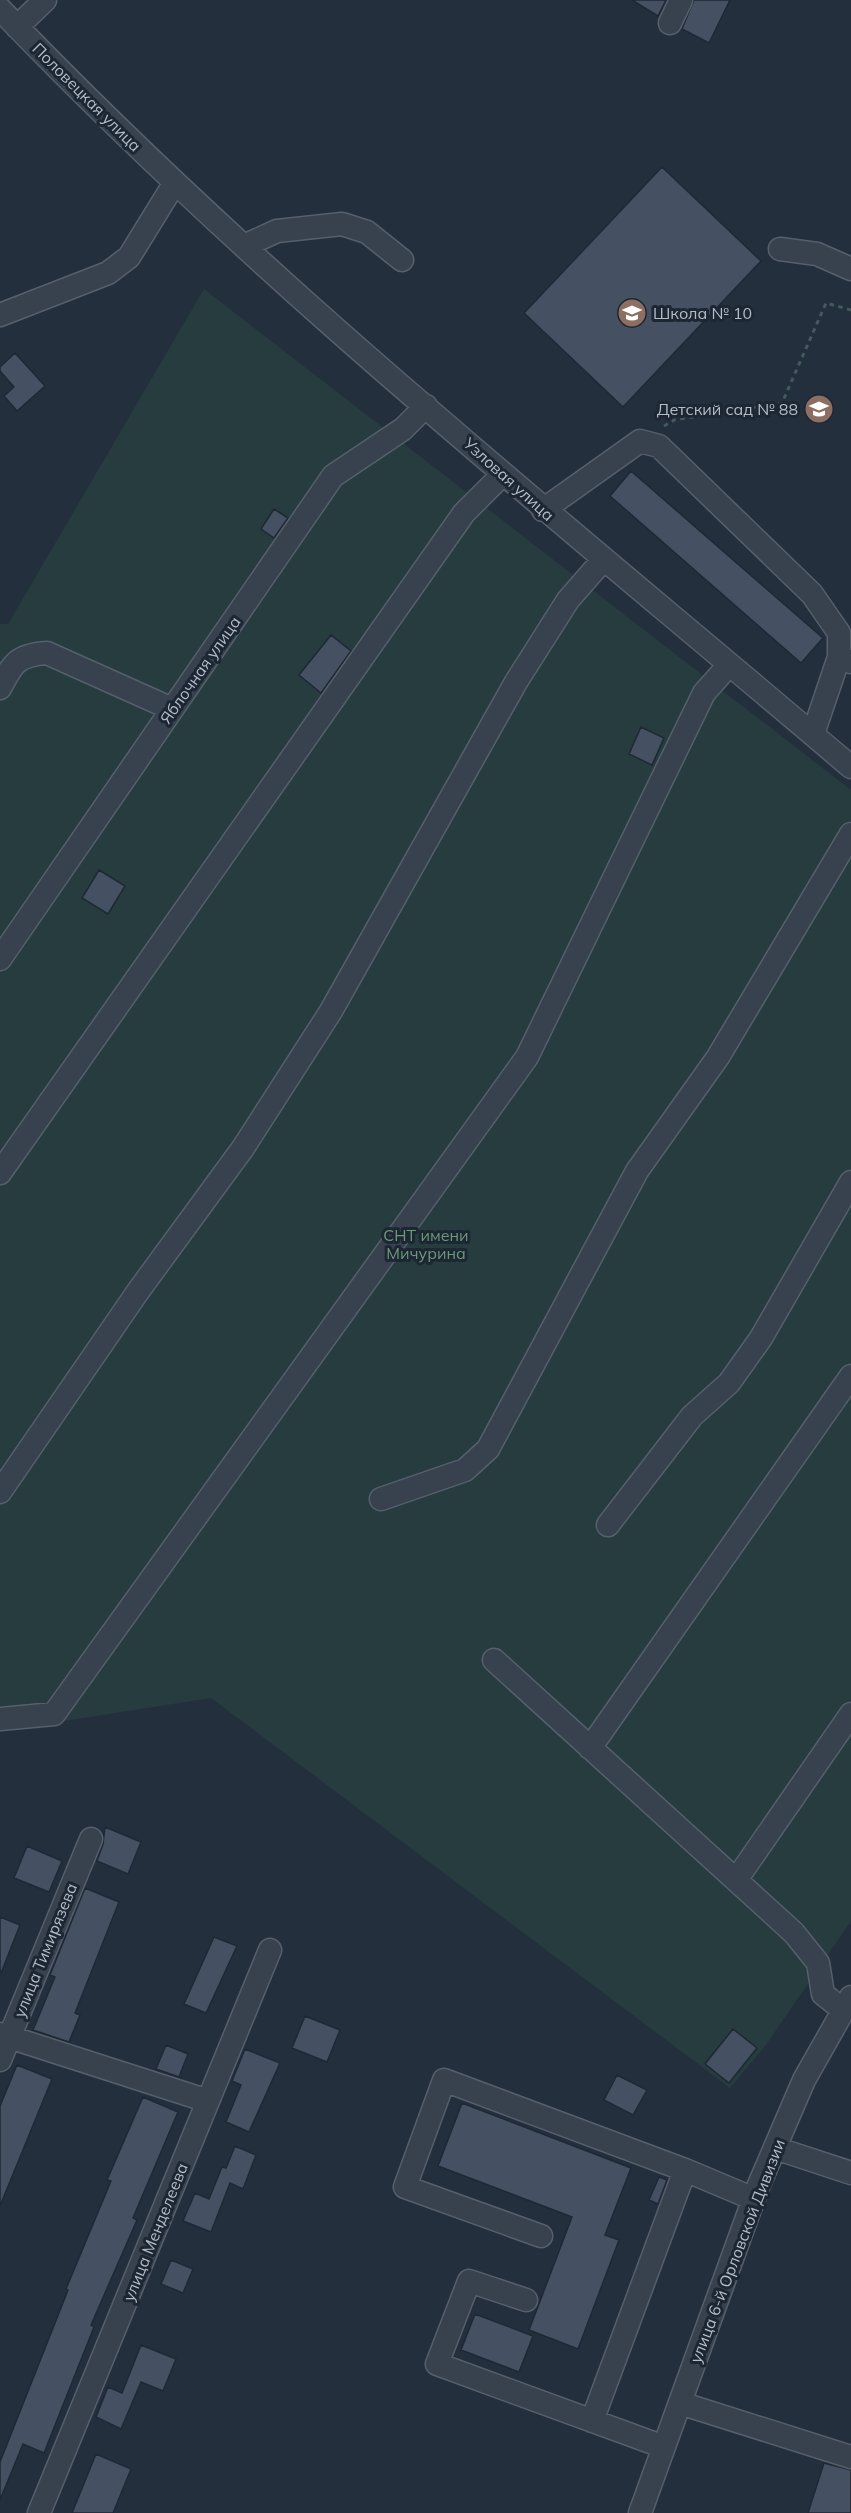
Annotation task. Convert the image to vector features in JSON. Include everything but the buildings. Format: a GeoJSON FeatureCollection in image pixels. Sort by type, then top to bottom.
{"type":"FeatureCollection","features":[{"type":"Feature","properties":{"kind":"street"},"geometry":{"type":"LineString","coordinates":[[17,27],[45,0]]}},
{"type":"Feature","properties":{"kind":"street"},"geometry":{"type":"LineString","coordinates":[[670,22],[681,0]]}},
{"type":"Feature","properties":{"kind":"street","name":"Половецкая улица"},"geometry":{"type":"LineString","coordinates":[[0,9],[174,184]]}},
{"type":"Feature","properties":{"kind":"street"},"geometry":{"type":"LineString","coordinates":[[0,315],[108,273],[129,257],[174,184]]}},
{"type":"Feature","properties":{"kind":"street","name":"Узловая улица"},"geometry":{"type":"LineString","coordinates":[[174,184],[543,510],[851,767]]}},
{"type":"Feature","properties":{"kind":"street"},"geometry":{"type":"LineString","coordinates":[[244,246],[277,231],[342,224],[367,232],[402,260]]}},
{"type":"Feature","properties":{"kind":"street"},"geometry":{"type":"LineString","coordinates":[[780,249],[817,254],[851,269]]}},
{"type":"Feature","properties":{"kind":"street","name":"Яблочная улица"},"geometry":{"type":"LineString","coordinates":[[0,959],[333,476],[403,429],[426,406]]}},
{"type":"Feature","properties":{"kind":"street"},"geometry":{"type":"LineString","coordinates":[[543,510],[640,441],[658,446],[812,594],[839,633],[845,659],[813,734]]}},
{"type":"Feature","properties":{"kind":"street"},"geometry":{"type":"LineString","coordinates":[[0,1173],[464,513],[503,474]]}},
{"type":"Feature","properties":{"kind":"street"},"geometry":{"type":"LineString","coordinates":[[0,1492],[139,1290],[243,1148],[332,1011],[516,682],[568,600],[603,560]]}},
{"type":"Feature","properties":{"kind":"street"},"geometry":{"type":"LineString","coordinates":[[0,688],[10,670],[26,654],[47,652],[172,710]]}},
{"type":"Feature","properties":{"kind":"street"},"geometry":{"type":"LineString","coordinates":[[0,1719],[54,1714],[527,1057],[704,693],[729,665]]}},
{"type":"Feature","properties":{"kind":"street"},"geometry":{"type":"LineString","coordinates":[[381,1499],[465,1470],[488,1449],[637,1171],[718,1057],[851,834]]}},
{"type":"Feature","properties":{"kind":"street"},"geometry":{"type":"LineString","coordinates":[[608,1525],[692,1416],[729,1383],[761,1338],[851,1182]]}},
{"type":"Feature","properties":{"kind":"street"},"geometry":{"type":"LineString","coordinates":[[590,1748],[851,1376]]}},
{"type":"Feature","properties":{"kind":"street"},"geometry":{"type":"LineString","coordinates":[[494,1660],[810,1950],[818,1963],[818,1980],[823,1994],[847,2003]]}},
{"type":"Feature","properties":{"kind":"street"},"geometry":{"type":"LineString","coordinates":[[736,1880],[851,1714]]}},
{"type":"Feature","properties":{"kind":"street","name":"улица Тимирязева"},"geometry":{"type":"LineString","coordinates":[[0,2060],[5,2036],[91,1839]]}},
{"type":"Feature","properties":{"kind":"street","name":"улица Менделеева"},"geometry":{"type":"LineString","coordinates":[[39,2513],[270,1950]]}},
{"type":"Feature","properties":{"kind":"street","name":"улица 6-й Орловской Дивизии"},"geometry":{"type":"LineString","coordinates":[[640,2513],[754,2199],[804,2080],[847,2003]]}},
{"type":"Feature","properties":{"kind":"street"},"geometry":{"type":"LineString","coordinates":[[5,2036],[208,2101]]}},
{"type":"Feature","properties":{"kind":"street"},"geometry":{"type":"LineString","coordinates":[[541,2236],[405,2187],[444,2080],[685,2170],[754,2199]]}},
{"type":"Feature","properties":{"kind":"street"},"geometry":{"type":"LineString","coordinates":[[775,2148],[851,2173]]}},
{"type":"Feature","properties":{"kind":"street"},"geometry":{"type":"LineString","coordinates":[[592,2421],[685,2170]]}},
{"type":"Feature","properties":{"kind":"street"},"geometry":{"type":"LineString","coordinates":[[526,2300],[469,2281],[437,2364],[664,2447]]}},
{"type":"Feature","properties":{"kind":"street"},"geometry":{"type":"LineString","coordinates":[[680,2403],[851,2457]]}},
{"type":"Feature","properties":{"kind":"path"},"geometry":{"type":"LineString","coordinates":[[640,441],[674,420],[782,403],[826,303],[851,310]]}},
{"type":"Feature","properties":{"kind":"green space","name":"СНТ имени Мичурина"},"geometry":{"type":"Polygon","coordinates":[[[204,289],[851,790],[851,1921],[766,2045],[730,2088],[211,1698],[0,1731],[0,624],[8,624],[204,289]]]}},
{"type":"Feature","properties":{"kind":"place","name":"Школа № 10"},"geometry":{"type":"Point","coordinates":[632,313]}},
{"type":"Feature","properties":{"kind":"place","name":"Детский сад № 88"},"geometry":{"type":"Point","coordinates":[819,409]}}]}
